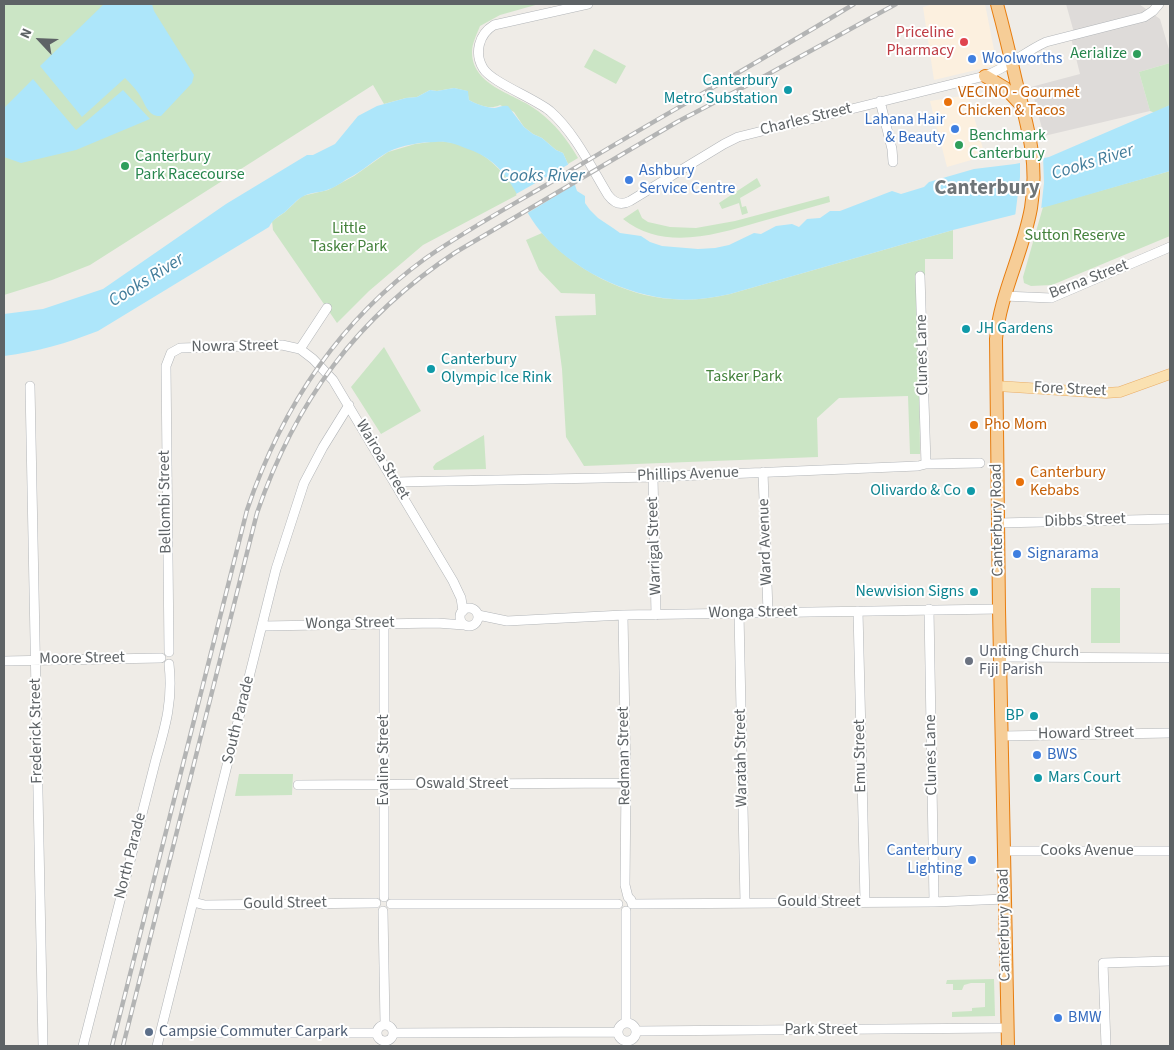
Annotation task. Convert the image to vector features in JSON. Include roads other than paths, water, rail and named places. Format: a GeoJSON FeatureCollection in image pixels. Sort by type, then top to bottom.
{"type":"FeatureCollection","features":[{"type":"Feature","properties":{"kind":"highway","name":"Canterbury Road"},"geometry":{"type":"LineString","coordinates":[[997,4],[1031,140],[1034,183],[1030,210],[998,319],[996,340],[999,609],[1008,1046]]}},
{"type":"Feature","properties":{"kind":"highway"},"geometry":{"type":"LineString","coordinates":[[985,76],[1005,88],[1023,107]]}},
{"type":"Feature","properties":{"kind":"main road","name":"Fore Street"},"geometry":{"type":"LineString","coordinates":[[996,386],[1106,393],[1120,392],[1170,374]]}},
{"type":"Feature","properties":{"kind":"street","name":"Charles Street"},"geometry":{"type":"LineString","coordinates":[[588,4],[494,25],[479,44],[479,57],[483,68],[490,76],[544,107],[558,119],[580,149],[608,196],[620,204],[627,203],[738,137],[985,76],[1012,63],[1035,46],[1144,17],[1159,4]]}},
{"type":"Feature","properties":{"kind":"street"},"geometry":{"type":"LineString","coordinates":[[880,101],[892,148],[893,162]]}},
{"type":"Feature","properties":{"kind":"street","name":"Berna Street"},"geometry":{"type":"LineString","coordinates":[[1004,296],[1051,298],[1170,247]]}},
{"type":"Feature","properties":{"kind":"street","name":"Clunes Lane"},"geometry":{"type":"LineString","coordinates":[[920,276],[926,464]]}},
{"type":"Feature","properties":{"kind":"street"},"geometry":{"type":"LineString","coordinates":[[300,349],[327,308]]}},
{"type":"Feature","properties":{"kind":"street","name":"Nowra Street"},"geometry":{"type":"LineString","coordinates":[[171,354],[180,348],[188,347],[282,345],[300,349]]}},
{"type":"Feature","properties":{"kind":"street","name":"Wairoa Street"},"geometry":{"type":"LineString","coordinates":[[300,349],[333,380],[349,405],[453,581],[461,598],[463,618]]}},
{"type":"Feature","properties":{"kind":"street","name":"Bellombi Street"},"geometry":{"type":"LineString","coordinates":[[165,655],[165,389],[166,366],[171,354]]}},
{"type":"Feature","properties":{"kind":"street","name":"Frederick Street"},"geometry":{"type":"LineString","coordinates":[[30,386],[43,1046]]}},
{"type":"Feature","properties":{"kind":"street","name":"South Parade"},"geometry":{"type":"LineString","coordinates":[[157,1046],[276,569],[304,483],[323,447],[349,405]]}},
{"type":"Feature","properties":{"kind":"street","name":"Phillips Avenue"},"geometry":{"type":"LineString","coordinates":[[395,482],[653,477],[980,463]]}},
{"type":"Feature","properties":{"kind":"street","name":"Ward Avenue"},"geometry":{"type":"LineString","coordinates":[[763,472],[768,612]]}},
{"type":"Feature","properties":{"kind":"street","name":"Warrigal Street"},"geometry":{"type":"LineString","coordinates":[[653,477],[656,615]]}},
{"type":"Feature","properties":{"kind":"street","name":"Dibbs Street"},"geometry":{"type":"LineString","coordinates":[[999,523],[1170,519]]}},
{"type":"Feature","properties":{"kind":"street","name":"Wairoa Street"},"geometry":{"type":"LineString","coordinates":[[453,581],[476,612]]}},
{"type":"Feature","properties":{"kind":"street"},"geometry":{"type":"LineString","coordinates":[[469,608],[476,612],[478,621],[474,625],[468,626],[463,618],[469,608]]}},
{"type":"Feature","properties":{"kind":"street","name":"Clunes Lane"},"geometry":{"type":"LineString","coordinates":[[929,609],[934,902]]}},
{"type":"Feature","properties":{"kind":"street","name":"Wonga Street"},"geometry":{"type":"LineString","coordinates":[[474,625],[496,624],[507,621],[623,616],[999,609]]}},
{"type":"Feature","properties":{"kind":"street","name":"Emu Street"},"geometry":{"type":"LineString","coordinates":[[858,611],[865,902]]}},
{"type":"Feature","properties":{"kind":"street","name":"Wonga Street"},"geometry":{"type":"LineString","coordinates":[[476,612],[507,621]]}},
{"type":"Feature","properties":{"kind":"street","name":"Waratah Street"},"geometry":{"type":"LineString","coordinates":[[739,613],[745,903]]}},
{"type":"Feature","properties":{"kind":"street","name":"Redman Street"},"geometry":{"type":"LineString","coordinates":[[623,616],[626,885],[628,904],[626,1023]]}},
{"type":"Feature","properties":{"kind":"street","name":"Wonga Street"},"geometry":{"type":"LineString","coordinates":[[263,626],[437,623],[463,618]]}},
{"type":"Feature","properties":{"kind":"street","name":"Evaline Street"},"geometry":{"type":"LineString","coordinates":[[384,624],[384,784],[387,900]]}},
{"type":"Feature","properties":{"kind":"street","name":"Moore Street"},"geometry":{"type":"LineString","coordinates":[[4,661],[165,655]]}},
{"type":"Feature","properties":{"kind":"street","name":"North Parade"},"geometry":{"type":"LineString","coordinates":[[83,1046],[168,718],[171,680],[169,664],[163,663],[165,655]]}},
{"type":"Feature","properties":{"kind":"street"},"geometry":{"type":"LineString","coordinates":[[1001,657],[1170,658]]}},
{"type":"Feature","properties":{"kind":"street","name":"Howard Street"},"geometry":{"type":"LineString","coordinates":[[1002,736],[1170,733]]}},
{"type":"Feature","properties":{"kind":"street","name":"Oswald Street"},"geometry":{"type":"LineString","coordinates":[[298,785],[626,783]]}},
{"type":"Feature","properties":{"kind":"street","name":"Cooks Avenue"},"geometry":{"type":"LineString","coordinates":[[1004,851],[1170,851]]}},
{"type":"Feature","properties":{"kind":"street"},"geometry":{"type":"LineString","coordinates":[[383,911],[377,908],[376,903],[380,898],[387,900],[618,904],[622,898],[628,904]]}},
{"type":"Feature","properties":{"kind":"street","name":"Gould Street"},"geometry":{"type":"LineString","coordinates":[[628,904],[934,902],[1005,899]]}},
{"type":"Feature","properties":{"kind":"street"},"geometry":{"type":"LineString","coordinates":[[383,911],[389,908],[387,900]]}},
{"type":"Feature","properties":{"kind":"street","name":"Gould Street"},"geometry":{"type":"LineString","coordinates":[[193,902],[205,905],[376,903]]}},
{"type":"Feature","properties":{"kind":"street"},"geometry":{"type":"LineString","coordinates":[[383,911],[385,1024]]}},
{"type":"Feature","properties":{"kind":"street"},"geometry":{"type":"LineString","coordinates":[[1106,1046],[1103,963],[1170,961]]}},
{"type":"Feature","properties":{"kind":"street"},"geometry":{"type":"LineString","coordinates":[[626,1023],[633,1026],[636,1031],[627,1044],[619,1037],[618,1032],[620,1026],[626,1023]]}},
{"type":"Feature","properties":{"kind":"street"},"geometry":{"type":"LineString","coordinates":[[385,1024],[391,1026],[394,1033],[386,1044],[379,1038],[377,1033],[380,1026],[385,1024]]}},
{"type":"Feature","properties":{"kind":"street","name":"Park Street"},"geometry":{"type":"LineString","coordinates":[[636,1031],[1007,1028]]}},
{"type":"Feature","properties":{"kind":"street"},"geometry":{"type":"LineString","coordinates":[[162,1030],[173,1033],[377,1033]]}},
{"type":"Feature","properties":{"kind":"street"},"geometry":{"type":"LineString","coordinates":[[394,1033],[618,1032]]}},
{"type":"Feature","properties":{"kind":"water"},"geometry":{"type":"Polygon","coordinates":[[[104,4],[152,4],[154,11],[194,75],[192,83],[161,116],[156,116],[149,112],[141,97],[125,78],[82,117],[40,66],[104,4]]]}},
{"type":"Feature","properties":{"kind":"water"},"geometry":{"type":"Polygon","coordinates":[[[33,79],[76,130],[123,90],[150,119],[76,150],[21,163],[4,157],[4,108],[33,79]]]}},
{"type":"Feature","properties":{"kind":"water","name":"Cooks River"},"geometry":{"type":"Polygon","coordinates":[[[454,88],[468,91],[469,100],[482,106],[495,108],[508,106],[524,127],[563,153],[577,191],[585,196],[585,203],[598,218],[620,233],[641,236],[650,242],[662,246],[698,249],[715,248],[729,245],[754,233],[761,234],[776,226],[792,224],[799,227],[807,219],[820,218],[830,211],[840,211],[892,191],[901,194],[924,187],[929,182],[974,169],[1015,164],[1049,157],[1170,105],[1170,171],[1049,206],[953,230],[730,294],[702,299],[680,300],[655,297],[637,292],[619,286],[584,269],[568,258],[541,232],[503,172],[493,163],[481,155],[451,143],[418,143],[399,147],[388,152],[335,187],[302,197],[274,220],[269,227],[98,331],[52,347],[4,356],[4,314],[43,309],[103,289],[226,204],[307,155],[313,155],[335,144],[358,116],[377,106],[417,97],[430,90],[437,91],[454,88]]]}},
{"type":"Feature","properties":{"kind":"railway"},"geometry":{"type":"LineString","coordinates":[[112,1046],[247,510],[277,437],[296,402],[317,370],[340,339],[366,310],[426,258],[483,222],[854,4]]}},
{"type":"Feature","properties":{"kind":"railway"},"geometry":{"type":"LineString","coordinates":[[123,1046],[257,513],[272,473],[290,435],[334,365],[388,305],[421,277],[456,252],[677,122],[896,4]]}},
{"type":"Feature","properties":{"kind":"place","name":"Priceline Pharmacy"},"geometry":{"type":"Point","coordinates":[964,42]}},
{"type":"Feature","properties":{"kind":"place","name":"Aerialize"},"geometry":{"type":"Point","coordinates":[1137,54]}},
{"type":"Feature","properties":{"kind":"place","name":"Woolworths"},"geometry":{"type":"Point","coordinates":[972,59]}},
{"type":"Feature","properties":{"kind":"place","name":"Canterbury Metro Substation"},"geometry":{"type":"Point","coordinates":[788,90]}},
{"type":"Feature","properties":{"kind":"place","name":"VECINO - Gourmet Chicken & Tacos"},"geometry":{"type":"Point","coordinates":[948,102]}},
{"type":"Feature","properties":{"kind":"place","name":"Lahana Hair & Beauty"},"geometry":{"type":"Point","coordinates":[955,129]}},
{"type":"Feature","properties":{"kind":"place","name":"Benchmark Canterbury"},"geometry":{"type":"Point","coordinates":[959,145]}},
{"type":"Feature","properties":{"kind":"place","name":"Canterbury Park Racecourse"},"geometry":{"type":"Point","coordinates":[125,166]}},
{"type":"Feature","properties":{"kind":"place","name":"Ashbury Service Centre"},"geometry":{"type":"Point","coordinates":[629,180]}},
{"type":"Feature","properties":{"kind":"place","name":"JH Gardens"},"geometry":{"type":"Point","coordinates":[966,329]}},
{"type":"Feature","properties":{"kind":"place","name":"Canterbury Olympic Ice Rink"},"geometry":{"type":"Point","coordinates":[431,369]}},
{"type":"Feature","properties":{"kind":"place","name":"Pho Mom"},"geometry":{"type":"Point","coordinates":[974,425]}},
{"type":"Feature","properties":{"kind":"place","name":"Canterbury Kebabs"},"geometry":{"type":"Point","coordinates":[1020,482]}},
{"type":"Feature","properties":{"kind":"place","name":"Olivardo & Co"},"geometry":{"type":"Point","coordinates":[971,491]}},
{"type":"Feature","properties":{"kind":"place","name":"Signarama"},"geometry":{"type":"Point","coordinates":[1017,554]}},
{"type":"Feature","properties":{"kind":"place","name":"Newvision Signs"},"geometry":{"type":"Point","coordinates":[974,592]}},
{"type":"Feature","properties":{"kind":"place","name":"Uniting Church Fiji Parish"},"geometry":{"type":"Point","coordinates":[969,661]}},
{"type":"Feature","properties":{"kind":"place","name":"BP"},"geometry":{"type":"Point","coordinates":[1034,716]}},
{"type":"Feature","properties":{"kind":"place","name":"BWS"},"geometry":{"type":"Point","coordinates":[1037,755]}},
{"type":"Feature","properties":{"kind":"place","name":"Mars Court"},"geometry":{"type":"Point","coordinates":[1038,778]}},
{"type":"Feature","properties":{"kind":"place","name":"Canterbury Lighting"},"geometry":{"type":"Point","coordinates":[972,860]}},
{"type":"Feature","properties":{"kind":"place","name":"BMW"},"geometry":{"type":"Point","coordinates":[1058,1018]}},
{"type":"Feature","properties":{"kind":"place","name":"Campsie Commuter Carpark"},"geometry":{"type":"Point","coordinates":[149,1032]}},
{"type":"Feature","properties":{"kind":"district","name":"Canterbury"},"geometry":{"type":"Point","coordinates":[987,189]}},
{"type":"Feature","properties":{"kind":"park label","name":"Sutton Reserve"},"geometry":{"type":"Point","coordinates":[1075,236]}},
{"type":"Feature","properties":{"kind":"park label","name":"Little Tasker Park"},"geometry":{"type":"Point","coordinates":[349,238]}},
{"type":"Feature","properties":{"kind":"park label","name":"Tasker Park"},"geometry":{"type":"Point","coordinates":[744,377]}}]}
